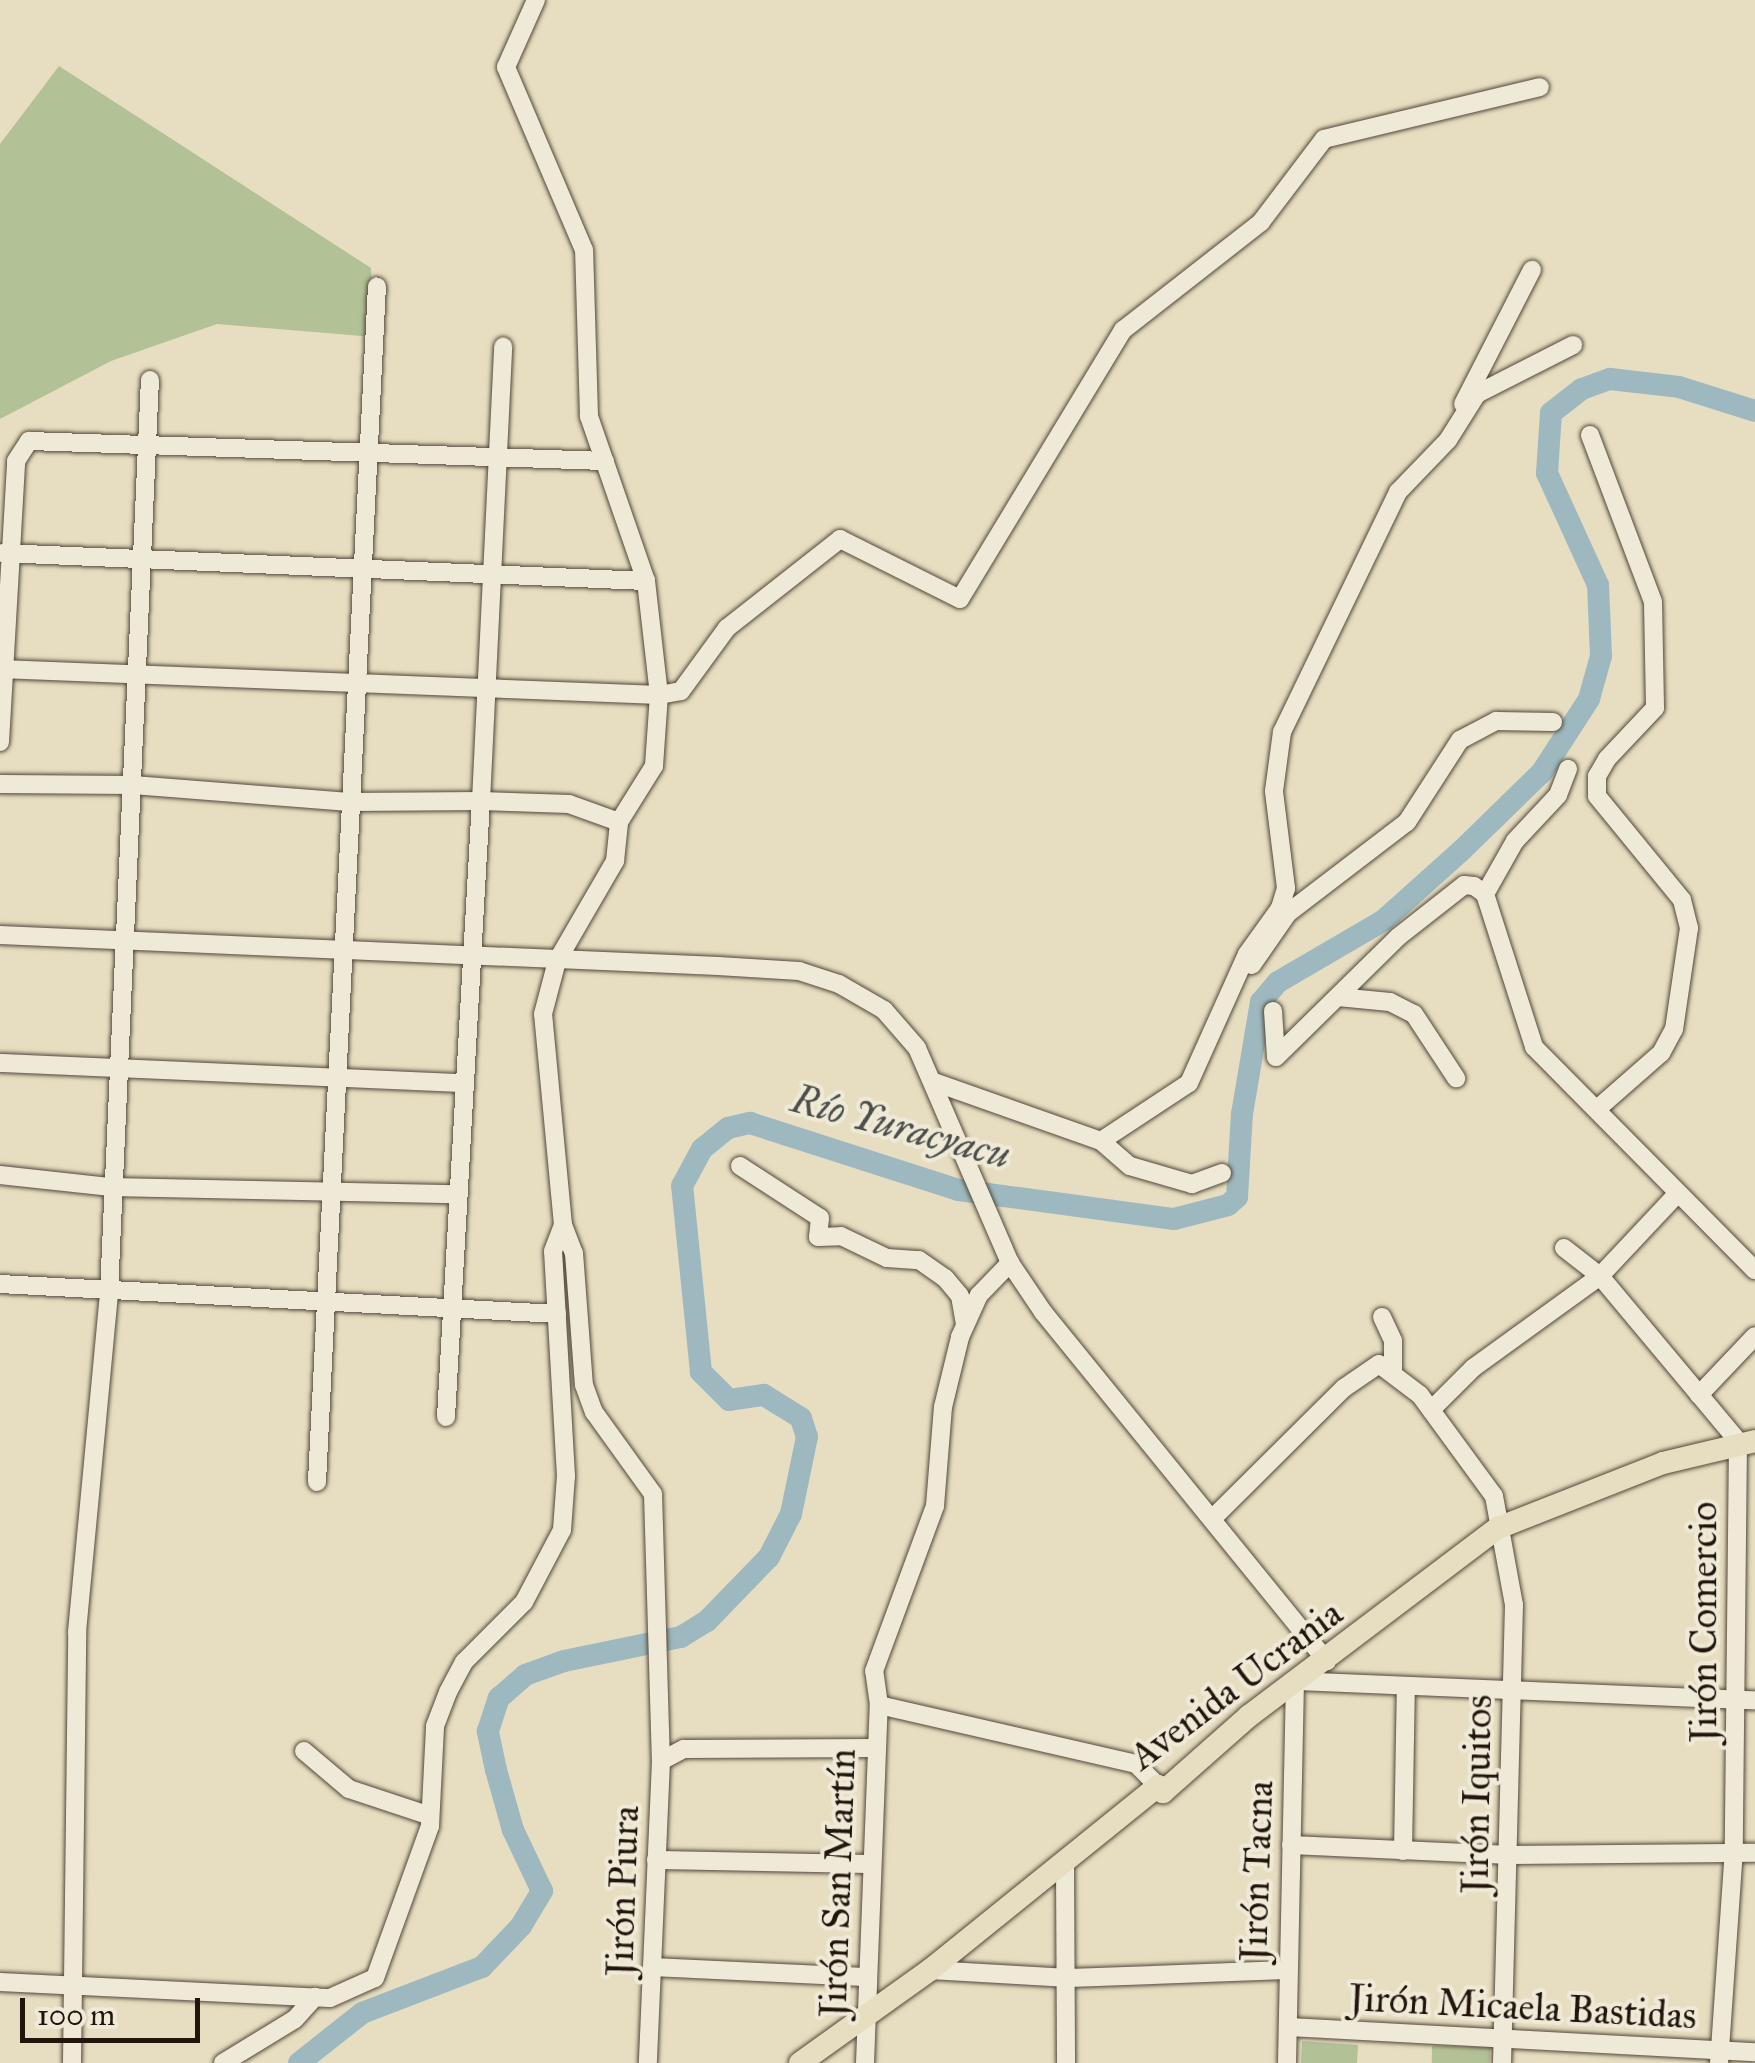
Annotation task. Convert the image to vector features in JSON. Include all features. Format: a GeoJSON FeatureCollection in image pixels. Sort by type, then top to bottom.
{"type":"FeatureCollection","features":[{"type":"Feature","properties":{"kind":"main road","name":"Avenida Ucrania"},"geometry":{"type":"LineString","coordinates":[[800,2063],[930,1970],[1158,1786],[1162,1792],[1295,1682],[1498,1528],[1746,1441]]}},
{"type":"Feature","properties":{"kind":"street"},"geometry":{"type":"LineString","coordinates":[[223,2063],[323,1998],[375,1978],[430,1816],[435,1726],[448,1692],[464,1662],[524,1602],[562,1530],[566,1476],[553,1251],[562,1225],[543,1014],[557,961],[614,861],[618,822],[654,766],[658,696],[646,581],[589,416],[584,250],[506,67],[536,0]]}},
{"type":"Feature","properties":{"kind":"street"},"geometry":{"type":"LineString","coordinates":[[3,669],[138,671],[354,685],[658,696],[681,691],[727,628],[840,539],[947,598],[966,597],[1123,330],[1210,269],[1261,222],[1324,139],[1540,87]]}},
{"type":"Feature","properties":{"kind":"street"},"geometry":{"type":"LineString","coordinates":[[1101,1141],[1189,1082],[1233,981],[1286,888],[1274,792],[1282,732],[1398,492],[1448,440],[1532,270]]}},
{"type":"Feature","properties":{"kind":"street"},"geometry":{"type":"LineString","coordinates":[[317,1482],[322,1301],[377,287]]}},
{"type":"Feature","properties":{"kind":"street"},"geometry":{"type":"LineString","coordinates":[[1459,414],[1477,394],[1573,345]]}},
{"type":"Feature","properties":{"kind":"street"},"geometry":{"type":"LineString","coordinates":[[446,1417],[455,1308],[455,1194],[488,690],[495,455],[503,348]]}},
{"type":"Feature","properties":{"kind":"street"},"geometry":{"type":"LineString","coordinates":[[72,2063],[72,1794],[82,1555],[109,1292],[150,380]]}},
{"type":"Feature","properties":{"kind":"street"},"geometry":{"type":"LineString","coordinates":[[1590,435],[1628,520],[1653,602],[1655,708],[1607,759],[1597,776],[1597,796],[1682,900],[1689,928],[1674,1029],[1661,1053],[1596,1110]]}},
{"type":"Feature","properties":{"kind":"street"},"geometry":{"type":"LineString","coordinates":[[0,742],[6,553],[16,461],[29,441],[604,461]]}},
{"type":"Feature","properties":{"kind":"street"},"geometry":{"type":"LineString","coordinates":[[6,553],[646,581]]}},
{"type":"Feature","properties":{"kind":"street"},"geometry":{"type":"LineString","coordinates":[[1233,981],[1271,943],[1288,913],[1407,822],[1460,740],[1496,721],[1552,722]]}},
{"type":"Feature","properties":{"kind":"street"},"geometry":{"type":"LineString","coordinates":[[1568,769],[1558,795],[1516,842],[1485,894],[1534,1046],[1755,1270]]}},
{"type":"Feature","properties":{"kind":"street"},"geometry":{"type":"LineString","coordinates":[[0,784],[133,786],[349,802],[569,804],[618,822]]}},
{"type":"Feature","properties":{"kind":"street"},"geometry":{"type":"LineString","coordinates":[[1273,1011],[1276,1056],[1301,1026],[1338,997],[1369,962],[1464,885],[1485,894]]}},
{"type":"Feature","properties":{"kind":"street"},"geometry":{"type":"LineString","coordinates":[[0,934],[812,976],[884,1010],[917,1048],[934,1082],[1010,1263],[1116,1405],[1327,1661]]}},
{"type":"Feature","properties":{"kind":"street"},"geometry":{"type":"LineString","coordinates":[[1338,997],[1390,1002],[1414,1014],[1456,1078]]}},
{"type":"Feature","properties":{"kind":"street"},"geometry":{"type":"LineString","coordinates":[[0,1063],[117,1064],[464,1083]]}},
{"type":"Feature","properties":{"kind":"street"},"geometry":{"type":"LineString","coordinates":[[934,1082],[1101,1141],[1130,1166],[1192,1184],[1222,1174]]}},
{"type":"Feature","properties":{"kind":"street"},"geometry":{"type":"LineString","coordinates":[[740,1166],[820,1218],[818,1237],[840,1236],[887,1258],[919,1260],[945,1278],[960,1296],[965,1326]]}},
{"type":"Feature","properties":{"kind":"street"},"geometry":{"type":"LineString","coordinates":[[0,1175],[111,1188],[328,1188],[455,1194]]}},
{"type":"Feature","properties":{"kind":"street"},"geometry":{"type":"LineString","coordinates":[[1431,1410],[1473,1368],[1600,1276],[1677,1194]]}},
{"type":"Feature","properties":{"kind":"street","name":"Jirón Piura"},"geometry":{"type":"LineString","coordinates":[[562,1225],[574,1253],[584,1384],[601,1424],[649,1483],[661,1761],[648,2063]]}},
{"type":"Feature","properties":{"kind":"street"},"geometry":{"type":"LineString","coordinates":[[1564,1248],[1600,1276],[1699,1395],[1746,1441]]}},
{"type":"Feature","properties":{"kind":"street","name":"Jirón San Martín"},"geometry":{"type":"LineString","coordinates":[[865,2063],[863,2017],[879,1705],[874,1672],[936,1506],[943,1407],[965,1326],[978,1294],[1010,1263]]}},
{"type":"Feature","properties":{"kind":"street"},"geometry":{"type":"LineString","coordinates":[[0,1284],[558,1314]]}},
{"type":"Feature","properties":{"kind":"street"},"geometry":{"type":"LineString","coordinates":[[1212,1519],[1344,1388],[1379,1364],[1392,1370],[1393,1341],[1382,1317]]}},
{"type":"Feature","properties":{"kind":"street"},"geometry":{"type":"LineString","coordinates":[[1699,1395],[1755,1336]]}},
{"type":"Feature","properties":{"kind":"street","name":"Jirón Iquitos"},"geometry":{"type":"LineString","coordinates":[[1392,1370],[1431,1410],[1494,1496],[1501,1512],[1498,1528],[1514,1605],[1502,2063]]}},
{"type":"Feature","properties":{"kind":"street","name":"Jirón Comercio"},"geometry":{"type":"LineString","coordinates":[[1719,2056],[1746,1698],[1746,1441]]}},
{"type":"Feature","properties":{"kind":"street"},"geometry":{"type":"LineString","coordinates":[[1295,1682],[1746,1698]]}},
{"type":"Feature","properties":{"kind":"street","name":"Jirón Tacna"},"geometry":{"type":"LineString","coordinates":[[1287,2063],[1295,1682]]}},
{"type":"Feature","properties":{"kind":"street"},"geometry":{"type":"LineString","coordinates":[[1403,1851],[1406,1686]]}},
{"type":"Feature","properties":{"kind":"street"},"geometry":{"type":"LineString","coordinates":[[879,1705],[1136,1764],[1158,1786]]}},
{"type":"Feature","properties":{"kind":"street"},"geometry":{"type":"LineString","coordinates":[[661,1761],[684,1749],[876,1748]]}},
{"type":"Feature","properties":{"kind":"street"},"geometry":{"type":"LineString","coordinates":[[304,1751],[349,1789],[430,1816]]}},
{"type":"Feature","properties":{"kind":"street"},"geometry":{"type":"LineString","coordinates":[[1292,1845],[1510,1855],[1734,1849],[1755,1853]]}},
{"type":"Feature","properties":{"kind":"street"},"geometry":{"type":"LineString","coordinates":[[656,1860],[871,1864]]}},
{"type":"Feature","properties":{"kind":"street"},"geometry":{"type":"LineString","coordinates":[[1065,1864],[1069,1978],[1066,2063]]}},
{"type":"Feature","properties":{"kind":"street"},"geometry":{"type":"LineString","coordinates":[[652,1966],[865,1978]]}},
{"type":"Feature","properties":{"kind":"street"},"geometry":{"type":"LineString","coordinates":[[930,1970],[1069,1978],[1286,1970]]}},
{"type":"Feature","properties":{"kind":"street"},"geometry":{"type":"LineString","coordinates":[[0,1982],[323,1998]]}},
{"type":"Feature","properties":{"kind":"street","name":"Jirón Micaela Bastidas"},"geometry":{"type":"LineString","coordinates":[[1289,2027],[1504,2038],[1719,2056],[1755,2052]]}},
{"type":"Feature","properties":{"kind":"green space"},"geometry":{"type":"Polygon","coordinates":[[[59,66],[371,268],[374,337],[217,324],[111,361],[0,419],[0,144],[59,66]]]}},
{"type":"Feature","properties":{"kind":"green space"},"geometry":{"type":"Polygon","coordinates":[[[1302,2041],[1358,2045],[1357,2063],[1301,2063],[1302,2041]]]}},
{"type":"Feature","properties":{"kind":"green space"},"geometry":{"type":"Polygon","coordinates":[[[1432,2046],[1490,2047],[1490,2063],[1432,2063],[1432,2046]]]}},
{"type":"Feature","properties":{"kind":"waterway","name":"Río Yuracyacu"},"geometry":{"type":"LineString","coordinates":[[299,2063],[362,2013],[482,1967],[521,1926],[542,1891],[513,1830],[496,1770],[488,1731],[499,1698],[525,1675],[564,1661],[681,1637],[707,1621],[769,1557],[791,1514],[807,1437],[801,1418],[764,1395],[729,1400],[701,1372],[682,1186],[702,1149],[728,1128],[750,1123],[959,1190],[1174,1219],[1228,1205],[1237,1197],[1242,1114],[1261,1002],[1278,982],[1384,920],[1462,850],[1542,772],[1589,699],[1601,656],[1598,585],[1547,473],[1551,413],[1582,389],[1610,379],[1679,387],[1755,411]]}}]}
